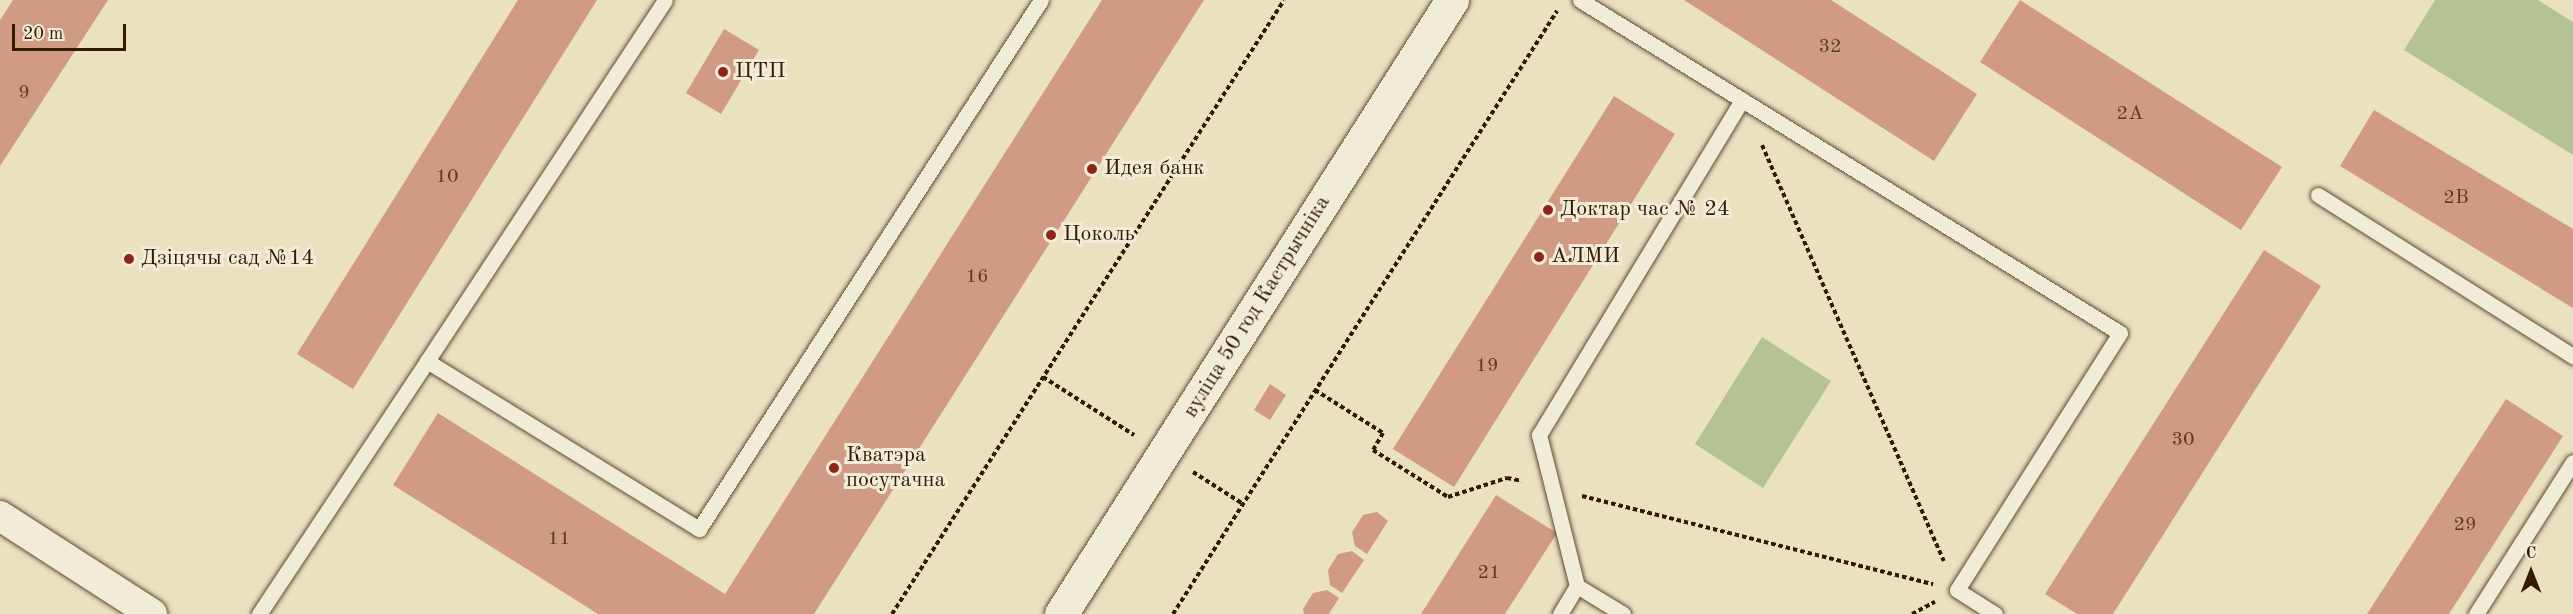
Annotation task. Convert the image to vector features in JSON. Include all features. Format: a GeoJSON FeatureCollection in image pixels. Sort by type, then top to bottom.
{"type":"FeatureCollection","features":[{"type":"Feature","properties":{"kind":"street","name":"вуліца 50 год Кастрычніка"},"geometry":{"type":"LineString","coordinates":[[1061,614],[1452,0]]}},
{"type":"Feature","properties":{"kind":"street"},"geometry":{"type":"LineString","coordinates":[[0,516],[152,614]]}},
{"type":"Feature","properties":{"kind":"lane"},"geometry":{"type":"LineString","coordinates":[[259,614],[665,0]]}},
{"type":"Feature","properties":{"kind":"lane"},"geometry":{"type":"LineString","coordinates":[[427,362],[699,529],[1041,0]]}},
{"type":"Feature","properties":{"kind":"lane"},"geometry":{"type":"LineString","coordinates":[[1580,0],[2120,333],[1957,590],[1995,614]]}},
{"type":"Feature","properties":{"kind":"lane"},"geometry":{"type":"LineString","coordinates":[[1560,614],[1577,586],[1539,435],[1742,100]]}},
{"type":"Feature","properties":{"kind":"lane"},"geometry":{"type":"LineString","coordinates":[[2318,195],[2573,356]]}},
{"type":"Feature","properties":{"kind":"lane"},"geometry":{"type":"LineString","coordinates":[[2476,614],[2573,462]]}},
{"type":"Feature","properties":{"kind":"lane"},"geometry":{"type":"LineString","coordinates":[[1577,586],[1623,614]]}},
{"type":"Feature","properties":{"kind":"path"},"geometry":{"type":"LineString","coordinates":[[892,614],[1284,0]]}},
{"type":"Feature","properties":{"kind":"path"},"geometry":{"type":"LineString","coordinates":[[1173,614],[1558,10]]}},
{"type":"Feature","properties":{"kind":"path"},"geometry":{"type":"LineString","coordinates":[[1742,100],[1957,590]]}},
{"type":"Feature","properties":{"kind":"path"},"geometry":{"type":"LineString","coordinates":[[1315,390],[1383,433],[1373,450],[1448,497],[1507,478],[1957,590]]}},
{"type":"Feature","properties":{"kind":"green space"},"geometry":{"type":"Polygon","coordinates":[[[2435,0],[2538,0],[2573,22],[2573,155],[2404,50],[2435,0]]]}},
{"type":"Feature","properties":{"kind":"green space"},"geometry":{"type":"Polygon","coordinates":[[[1762,337],[1831,381],[1763,488],[1695,444],[1762,337]]]}},
{"type":"Feature","properties":{"kind":"building"},"geometry":{"type":"Polygon","coordinates":[[[13,0],[108,0],[0,166],[0,20],[13,0]]]}},
{"type":"Feature","properties":{"kind":"building"},"geometry":{"type":"Polygon","coordinates":[[[518,0],[597,0],[353,389],[297,354],[518,0]]]}},
{"type":"Feature","properties":{"kind":"building"},"geometry":{"type":"Polygon","coordinates":[[[1102,0],[1204,0],[814,614],[598,614],[393,485],[438,413],[725,594],[1102,0]]]}},
{"type":"Feature","properties":{"kind":"building"},"geometry":{"type":"Polygon","coordinates":[[[1684,0],[1831,0],[1977,94],[1934,161],[1684,0]]]}},
{"type":"Feature","properties":{"kind":"building"},"geometry":{"type":"Polygon","coordinates":[[[2020,0],[2282,167],[2241,230],[1980,62],[2020,0]]]}},
{"type":"Feature","properties":{"kind":"building","name":"ЦТП"},"geometry":{"type":"Polygon","coordinates":[[[724,29],[759,50],[721,114],[686,93],[724,29]]]}},
{"type":"Feature","properties":{"kind":"building"},"geometry":{"type":"Polygon","coordinates":[[[1614,96],[1675,134],[1454,487],[1393,449],[1614,96]]]}},
{"type":"Feature","properties":{"kind":"building"},"geometry":{"type":"Polygon","coordinates":[[[2374,110],[2573,229],[2573,308],[2340,166],[2374,110]]]}},
{"type":"Feature","properties":{"kind":"building"},"geometry":{"type":"Polygon","coordinates":[[[2264,250],[2321,286],[2113,614],[2077,614],[2045,594],[2264,250]]]}},
{"type":"Feature","properties":{"kind":"building"},"geometry":{"type":"Polygon","coordinates":[[[1270,384],[1286,395],[1270,420],[1254,410],[1270,384]]]}},
{"type":"Feature","properties":{"kind":"building"},"geometry":{"type":"Polygon","coordinates":[[[2506,399],[2563,436],[2449,614],[2367,614],[2506,399]]]}},
{"type":"Feature","properties":{"kind":"building"},"geometry":{"type":"Polygon","coordinates":[[[1496,495],[1557,533],[1505,614],[1421,614],[1496,495]]]}},
{"type":"Feature","properties":{"kind":"building"},"geometry":{"type":"Polygon","coordinates":[[[1377,512],[1388,521],[1367,554],[1355,546],[1352,532],[1363,515],[1377,512]]]}},
{"type":"Feature","properties":{"kind":"building"},"geometry":{"type":"Polygon","coordinates":[[[1352,551],[1364,560],[1342,593],[1330,585],[1328,570],[1338,554],[1352,551]]]}},
{"type":"Feature","properties":{"kind":"building"},"geometry":{"type":"Polygon","coordinates":[[[1327,590],[1339,598],[1329,614],[1304,614],[1303,609],[1313,593],[1327,590]]]}},
{"type":"Feature","properties":{"kind":"place","name":"ЦТП"},"geometry":{"type":"Point","coordinates":[723,72]}},
{"type":"Feature","properties":{"kind":"place","name":"Идея банк"},"geometry":{"type":"Point","coordinates":[1092,169]}},
{"type":"Feature","properties":{"kind":"place","name":"Доктар час № 24"},"geometry":{"type":"Point","coordinates":[1548,210]}},
{"type":"Feature","properties":{"kind":"place","name":"Цоколь"},"geometry":{"type":"Point","coordinates":[1051,235]}},
{"type":"Feature","properties":{"kind":"place","name":"АЛМИ"},"geometry":{"type":"Point","coordinates":[1539,257]}},
{"type":"Feature","properties":{"kind":"place","name":"Дзіцячы сад №14"},"geometry":{"type":"Point","coordinates":[129,259]}},
{"type":"Feature","properties":{"kind":"place","name":"Кватэра посутачна"},"geometry":{"type":"Point","coordinates":[834,468]}}]}
